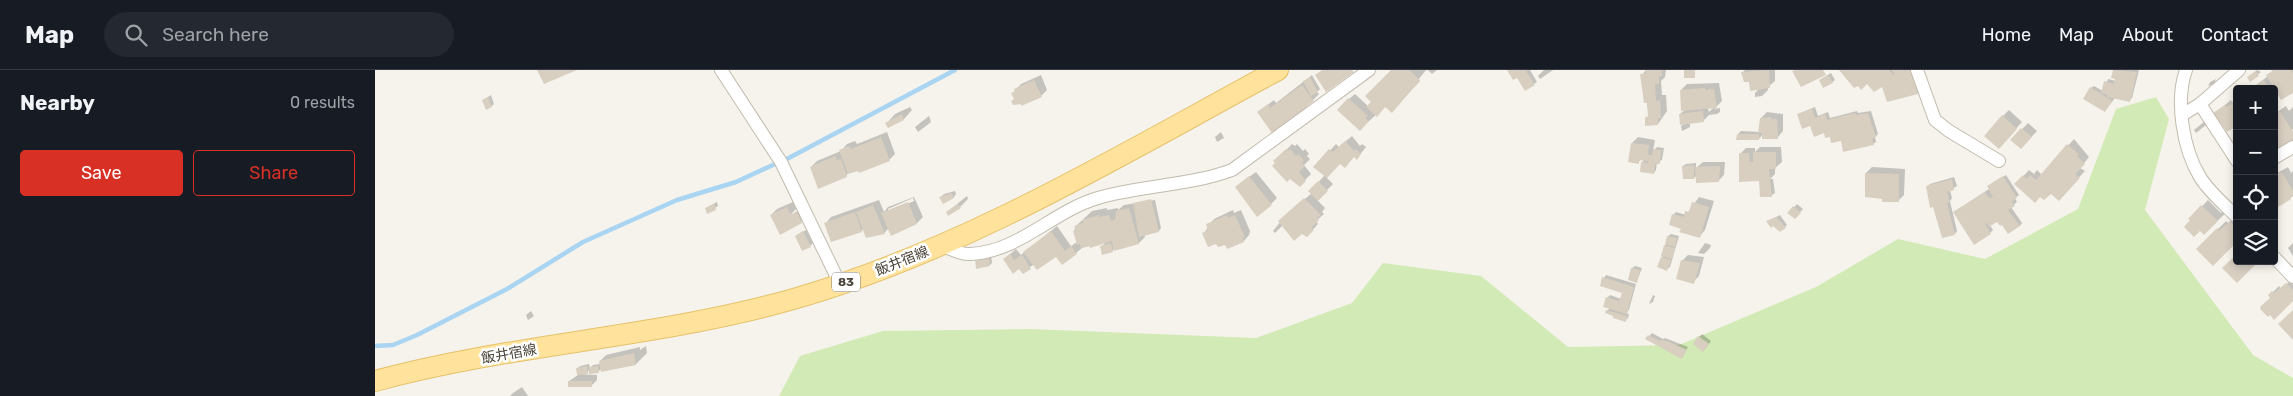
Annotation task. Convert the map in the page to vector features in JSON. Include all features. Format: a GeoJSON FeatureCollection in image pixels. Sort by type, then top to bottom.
{"type":"FeatureCollection","features":[{"type":"Feature","properties":{"kind":"main road","name":"飯井宿線"},"geometry":{"type":"LineString","coordinates":[[375,381],[473,360],[714,319],[797,298],[889,268],[1021,208],[1278,70]]}},
{"type":"Feature","properties":{"kind":"street"},"geometry":{"type":"LineString","coordinates":[[721,70],[781,162],[840,284]]}},
{"type":"Feature","properties":{"kind":"street"},"geometry":{"type":"LineString","coordinates":[[941,245],[968,255],[1003,247],[1023,238],[1073,208],[1098,198],[1209,179],[1233,170],[1369,70]]}},
{"type":"Feature","properties":{"kind":"street"},"geometry":{"type":"LineString","coordinates":[[1917,70],[1935,120],[1949,132],[1999,161]]}},
{"type":"Feature","properties":{"kind":"street"},"geometry":{"type":"LineString","coordinates":[[2186,70],[2182,82],[2183,133],[2200,178],[2233,213]]}},
{"type":"Feature","properties":{"kind":"street"},"geometry":{"type":"LineString","coordinates":[[2182,115],[2200,104],[2236,71]]}},
{"type":"Feature","properties":{"kind":"street"},"geometry":{"type":"LineString","coordinates":[[2200,104],[2233,156]]}},
{"type":"Feature","properties":{"kind":"street"},"geometry":{"type":"LineString","coordinates":[[2278,156],[2293,147]]}},
{"type":"Feature","properties":{"kind":"street"},"geometry":{"type":"LineString","coordinates":[[2278,261],[2293,277]]}},
{"type":"Feature","properties":{"kind":"green space"},"geometry":{"type":"Polygon","coordinates":[[[2156,97],[2169,119],[2145,210],[2253,355],[2293,378],[2293,396],[779,396],[800,356],[883,331],[1030,329],[1256,338],[1352,303],[1383,263],[1481,276],[1568,347],[1679,345],[1816,287],[1898,239],[1985,259],[2078,209],[2116,109],[2156,97]]]}},
{"type":"Feature","properties":{"kind":"building"},"geometry":{"type":"Polygon","coordinates":[[[537,70],[577,70],[544,84],[537,70]]]}},
{"type":"Feature","properties":{"kind":"building"},"geometry":{"type":"Polygon","coordinates":[[[1322,70],[1352,70],[1354,72],[1326,92],[1315,75],[1322,70]]]}},
{"type":"Feature","properties":{"kind":"building"},"geometry":{"type":"Polygon","coordinates":[[[1391,70],[1409,70],[1420,80],[1392,113],[1385,107],[1377,117],[1366,107],[1371,102],[1365,96],[1391,70]]]}},
{"type":"Feature","properties":{"kind":"building"},"geometry":{"type":"Polygon","coordinates":[[[1507,70],[1528,70],[1526,71],[1535,85],[1525,91],[1517,78],[1513,80],[1507,70]]]}},
{"type":"Feature","properties":{"kind":"building"},"geometry":{"type":"Polygon","coordinates":[[[1645,70],[1662,70],[1662,76],[1659,76],[1659,84],[1655,84],[1656,101],[1660,100],[1661,118],[1658,118],[1658,125],[1645,126],[1645,117],[1648,117],[1647,103],[1644,103],[1640,74],[1646,74],[1645,70]]]}},
{"type":"Feature","properties":{"kind":"building"},"geometry":{"type":"Polygon","coordinates":[[[1684,70],[1695,70],[1695,78],[1684,78],[1684,70]]]}},
{"type":"Feature","properties":{"kind":"building"},"geometry":{"type":"Polygon","coordinates":[[[1769,70],[1770,88],[1750,91],[1749,82],[1744,82],[1741,72],[1769,70]]]}},
{"type":"Feature","properties":{"kind":"building"},"geometry":{"type":"Polygon","coordinates":[[[1823,70],[1826,75],[1801,87],[1792,71],[1823,70]]]}},
{"type":"Feature","properties":{"kind":"building"},"geometry":{"type":"Polygon","coordinates":[[[1839,70],[1889,70],[1894,76],[1893,70],[1911,70],[1918,94],[1887,102],[1882,87],[1874,92],[1867,84],[1861,90],[1858,86],[1854,88],[1839,70]]]}},
{"type":"Feature","properties":{"kind":"building"},"geometry":{"type":"Polygon","coordinates":[[[2113,70],[2137,72],[2130,102],[2107,97],[2108,95],[2101,93],[2104,81],[2114,84],[2115,79],[2111,78],[2113,70]]]}},
{"type":"Feature","properties":{"kind":"building"},"geometry":{"type":"Polygon","coordinates":[[[2274,70],[2291,70],[2293,73],[2293,93],[2281,100],[2278,95],[2278,85],[2272,85],[2266,75],[2274,70]]]}},
{"type":"Feature","properties":{"kind":"building"},"geometry":{"type":"Polygon","coordinates":[[[2256,71],[2259,76],[2250,82],[2247,77],[2256,71]]]}},
{"type":"Feature","properties":{"kind":"building"},"geometry":{"type":"Polygon","coordinates":[[[1828,75],[1833,83],[1823,88],[1819,80],[1828,75]]]}},
{"type":"Feature","properties":{"kind":"building"},"geometry":{"type":"Polygon","coordinates":[[[1310,77],[1318,92],[1311,96],[1303,81],[1310,77]]]}},
{"type":"Feature","properties":{"kind":"building"},"geometry":{"type":"Polygon","coordinates":[[[1034,80],[1042,97],[1021,106],[1021,104],[1013,105],[1011,101],[1014,99],[1011,93],[1015,92],[1014,89],[1034,80]]]}},
{"type":"Feature","properties":{"kind":"building"},"geometry":{"type":"Polygon","coordinates":[[[2264,80],[2267,85],[2256,85],[2264,80]]]}},
{"type":"Feature","properties":{"kind":"building"},"geometry":{"type":"Polygon","coordinates":[[[1302,85],[1314,101],[1304,108],[1305,110],[1272,133],[1257,112],[1268,104],[1270,108],[1302,85]]]}},
{"type":"Feature","properties":{"kind":"building"},"geometry":{"type":"Polygon","coordinates":[[[2090,87],[2112,101],[2105,112],[2083,99],[2090,87]]]}},
{"type":"Feature","properties":{"kind":"building"},"geometry":{"type":"Polygon","coordinates":[[[1705,88],[1705,90],[1714,89],[1717,108],[1681,111],[1680,90],[1705,88]]]}},
{"type":"Feature","properties":{"kind":"building"},"geometry":{"type":"Polygon","coordinates":[[[488,97],[492,107],[486,110],[482,100],[488,97]]]}},
{"type":"Feature","properties":{"kind":"building"},"geometry":{"type":"Polygon","coordinates":[[[1348,98],[1368,116],[1365,118],[1369,121],[1360,131],[1337,110],[1348,98]]]}},
{"type":"Feature","properties":{"kind":"building"},"geometry":{"type":"Polygon","coordinates":[[[2233,103],[2233,128],[2227,132],[2213,113],[2225,105],[2226,107],[2233,103]]]}},
{"type":"Feature","properties":{"kind":"building"},"geometry":{"type":"Polygon","coordinates":[[[1812,109],[1815,118],[1825,114],[1827,120],[1855,113],[1856,115],[1868,113],[1876,137],[1872,139],[1874,145],[1843,152],[1841,141],[1831,143],[1830,137],[1825,138],[1824,133],[1814,137],[1810,126],[1802,129],[1797,114],[1812,109]]]}},
{"type":"Feature","properties":{"kind":"building"},"geometry":{"type":"Polygon","coordinates":[[[1703,111],[1704,122],[1680,125],[1679,114],[1703,111]]]}},
{"type":"Feature","properties":{"kind":"building"},"geometry":{"type":"Polygon","coordinates":[[[2280,111],[2293,132],[2293,142],[2278,150],[2278,130],[2278,112],[2280,111]]]}},
{"type":"Feature","properties":{"kind":"building"},"geometry":{"type":"Polygon","coordinates":[[[902,114],[904,120],[888,128],[885,123],[902,114]]]}},
{"type":"Feature","properties":{"kind":"building"},"geometry":{"type":"Polygon","coordinates":[[[2002,115],[2017,129],[1999,149],[1984,136],[2002,115]]]}},
{"type":"Feature","properties":{"kind":"building"},"geometry":{"type":"Polygon","coordinates":[[[1771,117],[1771,119],[1777,119],[1778,139],[1762,139],[1762,133],[1758,133],[1760,118],[1771,117]]]}},
{"type":"Feature","properties":{"kind":"building"},"geometry":{"type":"Polygon","coordinates":[[[2021,128],[2032,137],[2021,149],[2010,140],[2021,128]]]}},
{"type":"Feature","properties":{"kind":"building"},"geometry":{"type":"Polygon","coordinates":[[[1737,134],[1759,134],[1759,140],[1736,140],[1737,134]]]}},
{"type":"Feature","properties":{"kind":"building"},"geometry":{"type":"Polygon","coordinates":[[[881,137],[890,161],[859,173],[858,171],[848,174],[839,150],[849,146],[851,149],[881,137]]]}},
{"type":"Feature","properties":{"kind":"building"},"geometry":{"type":"Polygon","coordinates":[[[1345,141],[1354,151],[1356,149],[1361,154],[1357,160],[1354,157],[1345,168],[1340,164],[1327,178],[1313,167],[1329,149],[1333,152],[1345,141]]]}},
{"type":"Feature","properties":{"kind":"building"},"geometry":{"type":"Polygon","coordinates":[[[1631,143],[1649,145],[1648,155],[1652,155],[1653,149],[1661,150],[1660,164],[1655,164],[1654,174],[1640,172],[1641,162],[1648,163],[1648,161],[1639,160],[1639,164],[1628,162],[1631,143]]]}},
{"type":"Feature","properties":{"kind":"building"},"geometry":{"type":"Polygon","coordinates":[[[2067,144],[2079,154],[2077,156],[2085,164],[2075,174],[2080,178],[2059,201],[2051,194],[2044,200],[2040,197],[2035,203],[2014,184],[2023,175],[2027,179],[2030,175],[2036,180],[2067,144]]]}},
{"type":"Feature","properties":{"kind":"building"},"geometry":{"type":"Polygon","coordinates":[[[1286,149],[1288,151],[1290,149],[1296,156],[1298,154],[1304,160],[1302,163],[1305,166],[1299,172],[1306,181],[1300,187],[1290,179],[1287,182],[1272,166],[1275,163],[1273,161],[1286,149]]]}},
{"type":"Feature","properties":{"kind":"building"},"geometry":{"type":"Polygon","coordinates":[[[1753,152],[1776,152],[1776,169],[1769,169],[1772,197],[1760,197],[1759,181],[1739,182],[1739,153],[1749,153],[1750,162],[1753,162],[1753,152]]]}},
{"type":"Feature","properties":{"kind":"building"},"geometry":{"type":"Polygon","coordinates":[[[835,156],[837,160],[841,159],[847,177],[818,189],[810,167],[835,156]]]}},
{"type":"Feature","properties":{"kind":"building"},"geometry":{"type":"Polygon","coordinates":[[[1694,165],[1694,179],[1683,179],[1682,166],[1694,165]]]}},
{"type":"Feature","properties":{"kind":"building"},"geometry":{"type":"Polygon","coordinates":[[[1695,167],[1720,167],[1719,182],[1696,183],[1695,167]]]}},
{"type":"Feature","properties":{"kind":"building"},"geometry":{"type":"Polygon","coordinates":[[[2282,172],[2293,191],[2293,195],[2289,197],[2291,199],[2278,207],[2278,204],[2282,202],[2278,204],[2278,174],[2282,172]]]}},
{"type":"Feature","properties":{"kind":"building"},"geometry":{"type":"Polygon","coordinates":[[[1865,173],[1899,174],[1899,202],[1882,202],[1882,199],[1865,197],[1865,173]]]}},
{"type":"Feature","properties":{"kind":"building"},"geometry":{"type":"Polygon","coordinates":[[[1249,176],[1272,205],[1257,217],[1235,187],[1249,176]]]}},
{"type":"Feature","properties":{"kind":"building"},"geometry":{"type":"Polygon","coordinates":[[[2003,176],[2017,198],[2012,201],[2015,206],[2008,210],[2020,226],[2008,234],[2002,225],[2000,226],[1997,222],[1989,227],[1987,223],[1985,224],[1991,234],[1974,245],[1953,212],[1985,192],[1989,198],[1993,197],[1987,186],[2003,176]]]}},
{"type":"Feature","properties":{"kind":"building"},"geometry":{"type":"Polygon","coordinates":[[[1952,179],[1954,190],[1947,192],[1950,202],[1947,203],[1955,235],[1942,238],[1933,207],[1930,208],[1926,186],[1952,179]]]}},
{"type":"Feature","properties":{"kind":"building"},"geometry":{"type":"Polygon","coordinates":[[[1318,181],[1328,191],[1318,201],[1308,191],[1318,181]]]}},
{"type":"Feature","properties":{"kind":"building"},"geometry":{"type":"Polygon","coordinates":[[[952,193],[954,198],[943,204],[939,197],[952,193]]]}},
{"type":"Feature","properties":{"kind":"building"},"geometry":{"type":"Polygon","coordinates":[[[1304,198],[1321,215],[1311,228],[1314,230],[1307,237],[1302,234],[1294,241],[1278,221],[1304,198]]]}},
{"type":"Feature","properties":{"kind":"building"},"geometry":{"type":"Polygon","coordinates":[[[1151,199],[1159,232],[1139,237],[1133,203],[1151,199]]]}},
{"type":"Feature","properties":{"kind":"building"},"geometry":{"type":"Polygon","coordinates":[[[908,202],[917,224],[891,236],[881,213],[908,202]]]}},
{"type":"Feature","properties":{"kind":"building"},"geometry":{"type":"Polygon","coordinates":[[[1692,202],[1709,207],[1700,238],[1679,232],[1681,229],[1669,225],[1672,214],[1684,217],[1685,211],[1689,212],[1692,202]]]}},
{"type":"Feature","properties":{"kind":"building"},"geometry":{"type":"Polygon","coordinates":[[[714,204],[716,210],[707,214],[705,208],[714,204]]]}},
{"type":"Feature","properties":{"kind":"building"},"geometry":{"type":"Polygon","coordinates":[[[958,204],[961,208],[948,216],[946,212],[958,204]]]}},
{"type":"Feature","properties":{"kind":"building"},"geometry":{"type":"Polygon","coordinates":[[[873,205],[885,234],[866,238],[856,212],[873,205]]]}},
{"type":"Feature","properties":{"kind":"building"},"geometry":{"type":"Polygon","coordinates":[[[2201,205],[2218,221],[2204,235],[2200,231],[2194,237],[2184,227],[2190,220],[2188,219],[2201,205]]]}},
{"type":"Feature","properties":{"kind":"building"},"geometry":{"type":"Polygon","coordinates":[[[1793,206],[1801,213],[1795,219],[1787,213],[1793,206]]]}},
{"type":"Feature","properties":{"kind":"building"},"geometry":{"type":"Polygon","coordinates":[[[787,207],[791,215],[797,212],[802,223],[780,235],[770,215],[787,207]]]}},
{"type":"Feature","properties":{"kind":"building"},"geometry":{"type":"Polygon","coordinates":[[[1129,208],[1139,244],[1114,251],[1112,241],[1090,248],[1089,246],[1081,248],[1080,244],[1077,245],[1073,231],[1076,230],[1074,226],[1083,223],[1082,220],[1099,215],[1099,217],[1109,215],[1111,221],[1115,220],[1116,211],[1129,208]]]}},
{"type":"Feature","properties":{"kind":"building"},"geometry":{"type":"Polygon","coordinates":[[[855,212],[862,232],[831,242],[824,223],[855,212]]]}},
{"type":"Feature","properties":{"kind":"building"},"geometry":{"type":"Polygon","coordinates":[[[1227,215],[1228,218],[1235,215],[1245,237],[1243,238],[1244,242],[1227,249],[1225,245],[1218,247],[1216,244],[1208,247],[1202,233],[1208,230],[1206,224],[1227,215]]]}},
{"type":"Feature","properties":{"kind":"building"},"geometry":{"type":"Polygon","coordinates":[[[1776,217],[1786,228],[1780,232],[1773,226],[1771,228],[1766,221],[1776,217]]]}},
{"type":"Feature","properties":{"kind":"building"},"geometry":{"type":"Polygon","coordinates":[[[2230,221],[2233,225],[2233,246],[2213,266],[2196,249],[2217,228],[2219,231],[2230,221]]]}},
{"type":"Feature","properties":{"kind":"building"},"geometry":{"type":"Polygon","coordinates":[[[803,231],[811,247],[802,251],[795,236],[803,231]]]}},
{"type":"Feature","properties":{"kind":"building"},"geometry":{"type":"Polygon","coordinates":[[[1051,231],[1065,251],[1071,246],[1077,254],[1062,265],[1056,257],[1037,270],[1023,252],[1051,231]]]}},
{"type":"Feature","properties":{"kind":"building"},"geometry":{"type":"Polygon","coordinates":[[[1667,236],[1677,238],[1675,247],[1665,244],[1667,236]]]}},
{"type":"Feature","properties":{"kind":"building"},"geometry":{"type":"Polygon","coordinates":[[[1111,243],[1113,252],[1102,255],[1100,246],[1111,243]]]}},
{"type":"Feature","properties":{"kind":"building"},"geometry":{"type":"Polygon","coordinates":[[[1664,245],[1675,248],[1672,259],[1661,256],[1664,245]]]}},
{"type":"Feature","properties":{"kind":"building"},"geometry":{"type":"Polygon","coordinates":[[[1010,254],[1014,260],[1022,255],[1031,269],[1023,274],[1019,269],[1013,274],[1003,259],[1010,254]]]}},
{"type":"Feature","properties":{"kind":"building"},"geometry":{"type":"Polygon","coordinates":[[[989,256],[990,266],[976,269],[975,258],[989,256]]]}},
{"type":"Feature","properties":{"kind":"building"},"geometry":{"type":"Polygon","coordinates":[[[1661,257],[1671,260],[1667,271],[1657,267],[1661,257]]]}},
{"type":"Feature","properties":{"kind":"building"},"geometry":{"type":"Polygon","coordinates":[[[2233,258],[2233,265],[2255,265],[2237,283],[2222,268],[2233,258]]]}},
{"type":"Feature","properties":{"kind":"building"},"geometry":{"type":"Polygon","coordinates":[[[1681,260],[1700,263],[1694,284],[1676,279],[1681,260]]]}},
{"type":"Feature","properties":{"kind":"building"},"geometry":{"type":"Polygon","coordinates":[[[1631,268],[1640,270],[1637,283],[1628,280],[1631,268]]]}},
{"type":"Feature","properties":{"kind":"building"},"geometry":{"type":"Polygon","coordinates":[[[1602,277],[1634,287],[1627,314],[1603,307],[1606,297],[1619,301],[1622,293],[1600,286],[1602,277]]]}},
{"type":"Feature","properties":{"kind":"building"},"geometry":{"type":"Polygon","coordinates":[[[2286,283],[2293,290],[2293,301],[2274,320],[2260,309],[2270,298],[2268,295],[2272,291],[2274,293],[2286,283]]]}},
{"type":"Feature","properties":{"kind":"building"},"geometry":{"type":"Polygon","coordinates":[[[1606,310],[1627,316],[1626,322],[1613,318],[1613,316],[1605,313],[1606,310]]]}},
{"type":"Feature","properties":{"kind":"building"},"geometry":{"type":"Polygon","coordinates":[[[2293,310],[2293,340],[2278,324],[2293,310]]]}},
{"type":"Feature","properties":{"kind":"building"},"geometry":{"type":"Polygon","coordinates":[[[1648,335],[1687,350],[1682,359],[1645,339],[1648,335]]]}},
{"type":"Feature","properties":{"kind":"building"},"geometry":{"type":"Polygon","coordinates":[[[1698,336],[1709,344],[1703,352],[1693,344],[1698,336]]]}},
{"type":"Feature","properties":{"kind":"building"},"geometry":{"type":"Polygon","coordinates":[[[634,353],[636,365],[601,372],[599,361],[634,353]]]}},
{"type":"Feature","properties":{"kind":"building"},"geometry":{"type":"Polygon","coordinates":[[[587,366],[588,374],[577,375],[576,368],[587,366]]]}},
{"type":"Feature","properties":{"kind":"building"},"geometry":{"type":"Polygon","coordinates":[[[598,366],[599,373],[589,374],[589,367],[598,366]]]}},
{"type":"Feature","properties":{"kind":"building"},"geometry":{"type":"Polygon","coordinates":[[[568,381],[592,381],[592,387],[568,387],[568,381]]]}},
{"type":"Feature","properties":{"kind":"waterway"},"geometry":{"type":"LineString","coordinates":[[785,160],[955,70]]}},
{"type":"Feature","properties":{"kind":"waterway"},"geometry":{"type":"LineString","coordinates":[[375,346],[393,345],[417,335],[507,289],[583,242],[677,200],[736,182],[775,164]]}}]}
